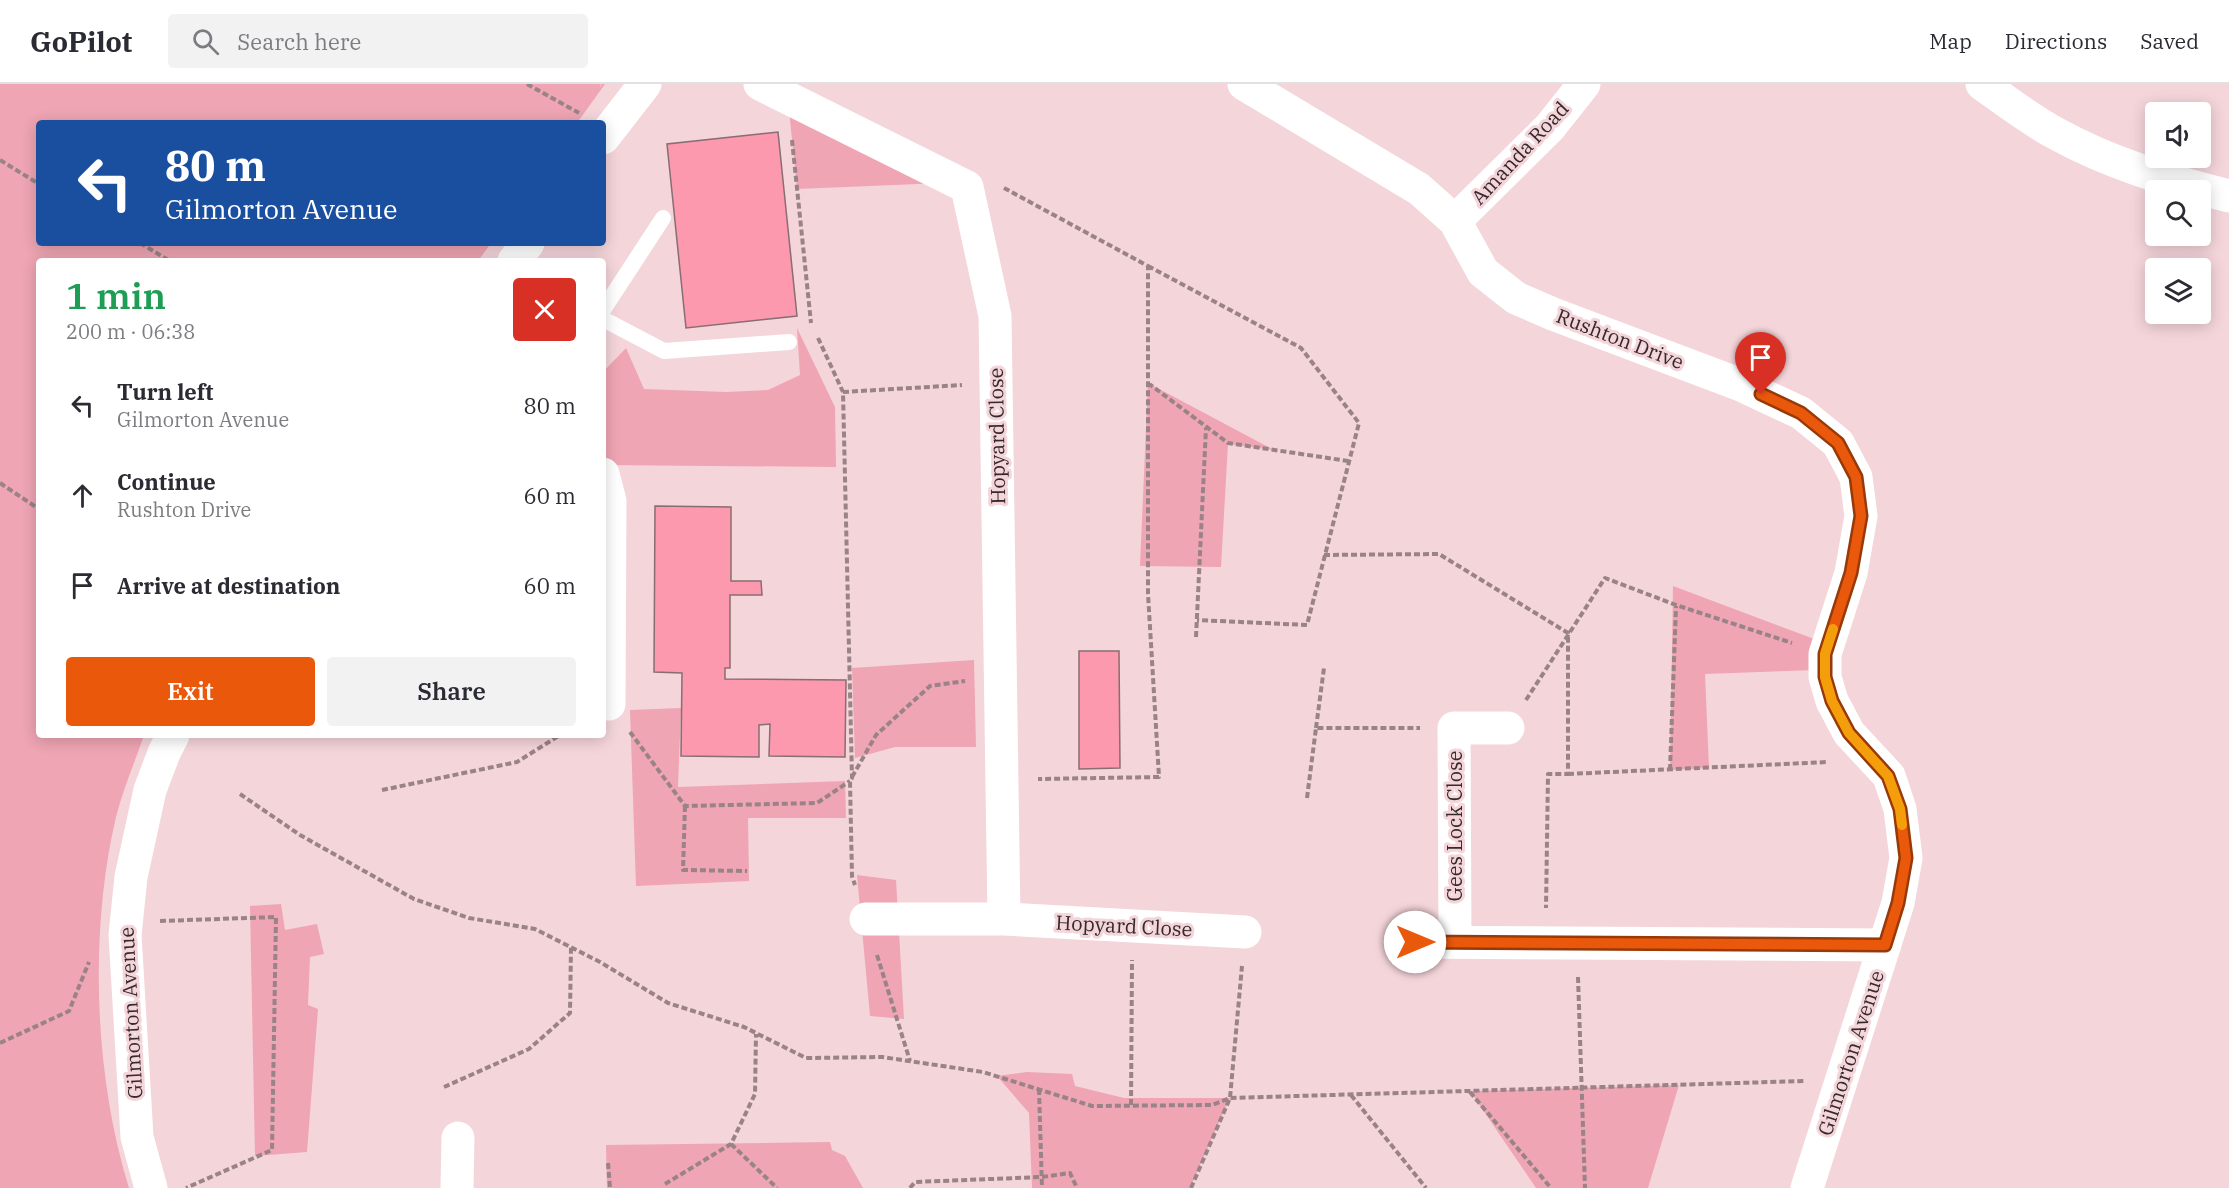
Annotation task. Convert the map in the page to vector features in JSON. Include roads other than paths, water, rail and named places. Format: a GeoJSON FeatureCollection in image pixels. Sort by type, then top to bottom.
{"type":"FeatureCollection","features":[{"type":"Feature","properties":{"kind":"street"},"geometry":{"type":"LineString","coordinates":[[604,120],[645,84]]}},
{"type":"Feature","properties":{"kind":"street","name":"Rushton Drive"},"geometry":{"type":"LineString","coordinates":[[1244,84],[1419,189],[1455,221],[1483,272],[1516,298],[1741,385],[1801,413],[1838,443],[1856,477],[1861,516],[1851,573],[1825,654]]}},
{"type":"Feature","properties":{"kind":"street","name":"Amanda Road"},"geometry":{"type":"LineString","coordinates":[[1455,221],[1550,127],[1584,84]]}},
{"type":"Feature","properties":{"kind":"street"},"geometry":{"type":"LineString","coordinates":[[1982,84],[2055,134],[2115,161],[2178,183],[2229,196]]}},
{"type":"Feature","properties":{"kind":"street","name":"Hopyard Close"},"geometry":{"type":"LineString","coordinates":[[774,91],[967,187],[995,316],[1004,919]]}},
{"type":"Feature","properties":{"kind":"street"},"geometry":{"type":"LineString","coordinates":[[516,258],[526,246]]}},
{"type":"Feature","properties":{"kind":"street"},"geometry":{"type":"LineString","coordinates":[[606,486],[610,501],[609,704]]}},
{"type":"Feature","properties":{"kind":"street","name":"Gilmorton Avenue"},"geometry":{"type":"LineString","coordinates":[[1807,1188],[1898,903],[1906,858],[1900,809],[1888,776],[1849,733],[1832,701],[1825,677],[1825,654]]}},
{"type":"Feature","properties":{"kind":"street","name":"Gees Lock Close"},"geometry":{"type":"LineString","coordinates":[[1455,942],[1454,728],[1508,728]]}},
{"type":"Feature","properties":{"kind":"street","name":"Gilmorton Avenue"},"geometry":{"type":"LineString","coordinates":[[151,1188],[137,1137],[126,928],[131,877],[150,790],[172,738]]}},
{"type":"Feature","properties":{"kind":"street","name":"Hopyard Close"},"geometry":{"type":"LineString","coordinates":[[866,918],[1004,919],[1245,932]]}},
{"type":"Feature","properties":{"kind":"street"},"geometry":{"type":"LineString","coordinates":[[1415,942],[1885,945]]}},
{"type":"Feature","properties":{"kind":"street"},"geometry":{"type":"LineString","coordinates":[[457,1188],[458,1138]]}},
{"type":"Feature","properties":{"kind":"lane"},"geometry":{"type":"LineString","coordinates":[[606,305],[663,218]]}},
{"type":"Feature","properties":{"kind":"lane"},"geometry":{"type":"LineString","coordinates":[[606,321],[664,351],[789,342]]}}]}
